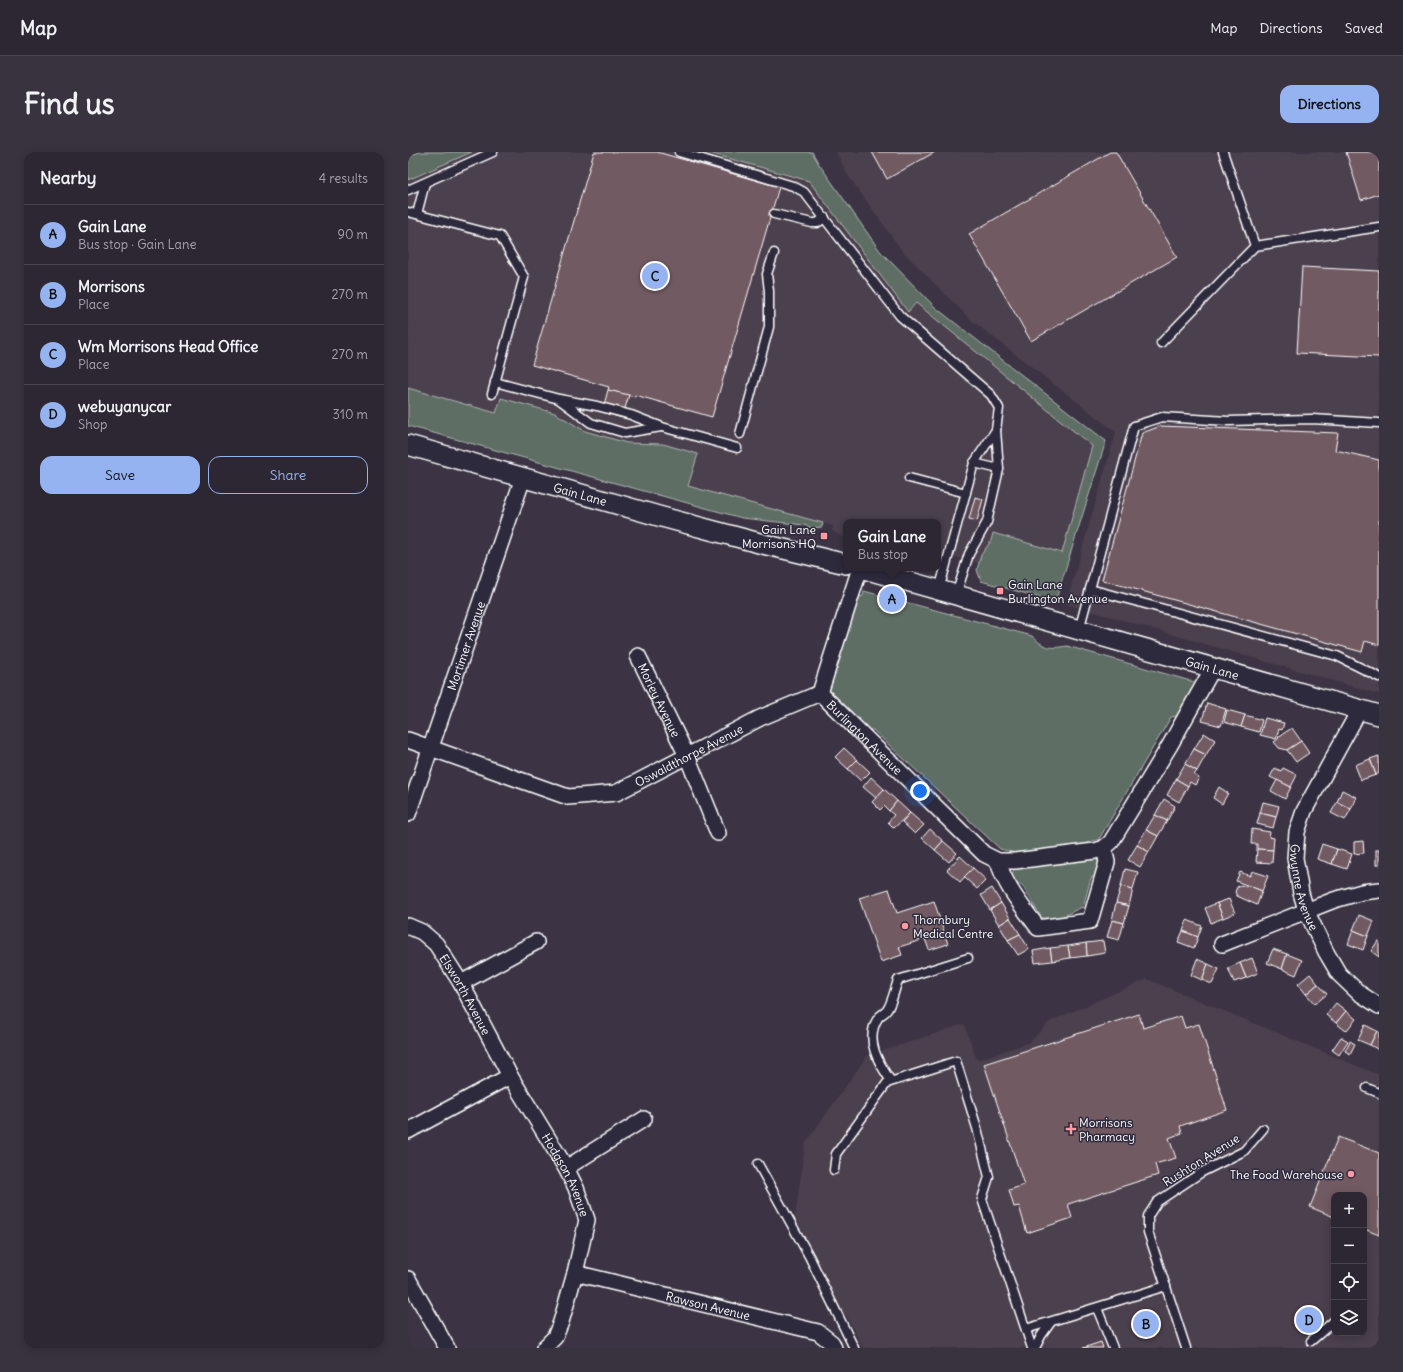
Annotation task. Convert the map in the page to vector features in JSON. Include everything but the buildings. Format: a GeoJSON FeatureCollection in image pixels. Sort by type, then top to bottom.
{"type":"FeatureCollection","features":[{"type":"Feature","properties":{"kind":"street","name":"Gain Lane"},"geometry":{"type":"LineString","coordinates":[[408,445],[755,542],[843,563]]}},
{"type":"Feature","properties":{"kind":"street","name":"Mortimer Avenue"},"geometry":{"type":"LineString","coordinates":[[408,813],[523,478]]}},
{"type":"Feature","properties":{"kind":"street"},"geometry":{"type":"LineString","coordinates":[[820,693],[859,571]]}},
{"type":"Feature","properties":{"kind":"street","name":"Gain Lane"},"geometry":{"type":"LineString","coordinates":[[871,571],[1379,715]]}},
{"type":"Feature","properties":{"kind":"street","name":"Morley Avenue"},"geometry":{"type":"LineString","coordinates":[[638,656],[687,756],[718,833]]}},
{"type":"Feature","properties":{"kind":"street"},"geometry":{"type":"LineString","coordinates":[[1104,848],[1107,862],[1090,921],[1038,928],[1009,888],[1001,872],[998,861],[1015,861],[1095,851],[1104,848],[1110,842],[1170,745],[1213,668]]}},
{"type":"Feature","properties":{"kind":"street","name":"Oswaldthorpe Avenue"},"geometry":{"type":"LineString","coordinates":[[408,740],[568,797],[616,793],[760,718],[820,693]]}},
{"type":"Feature","properties":{"kind":"street","name":"Burlington Avenue"},"geometry":{"type":"LineString","coordinates":[[820,693],[984,854],[998,861]]}},
{"type":"Feature","properties":{"kind":"street","name":"Gwynne Avenue"},"geometry":{"type":"LineString","coordinates":[[1360,709],[1304,811],[1297,832],[1295,858],[1301,893],[1306,910],[1326,952],[1339,974],[1359,992],[1379,1006]]}},
{"type":"Feature","properties":{"kind":"street"},"geometry":{"type":"LineString","coordinates":[[1222,944],[1306,910],[1362,892],[1379,890]]}},
{"type":"Feature","properties":{"kind":"street","name":"Elsworth Avenue"},"geometry":{"type":"LineString","coordinates":[[408,926],[422,932],[436,944],[461,983],[510,1076]]}},
{"type":"Feature","properties":{"kind":"street"},"geometry":{"type":"LineString","coordinates":[[461,983],[536,942]]}},
{"type":"Feature","properties":{"kind":"street"},"geometry":{"type":"LineString","coordinates":[[408,1131],[510,1076]]}},
{"type":"Feature","properties":{"kind":"street","name":"Hodgson Avenue"},"geometry":{"type":"LineString","coordinates":[[510,1076],[566,1168],[576,1188],[587,1220],[575,1273],[558,1332],[544,1348]]}},
{"type":"Feature","properties":{"kind":"street"},"geometry":{"type":"LineString","coordinates":[[566,1168],[644,1119]]}},
{"type":"Feature","properties":{"kind":"street","name":"Rawson Avenue"},"geometry":{"type":"LineString","coordinates":[[575,1273],[818,1332],[832,1343],[834,1348]]}},
{"type":"Feature","properties":{"kind":"street"},"geometry":{"type":"LineString","coordinates":[[408,1279],[447,1348]]}},
{"type":"Feature","properties":{"kind":"lane"},"geometry":{"type":"LineString","coordinates":[[408,190],[493,152]]}},
{"type":"Feature","properties":{"kind":"lane"},"geometry":{"type":"LineString","coordinates":[[679,152],[799,188],[808,196],[900,316],[991,395],[999,408],[996,430],[999,470],[987,522],[947,592]]}},
{"type":"Feature","properties":{"kind":"lane"},"geometry":{"type":"LineString","coordinates":[[1223,152],[1255,246]]}},
{"type":"Feature","properties":{"kind":"lane"},"geometry":{"type":"LineString","coordinates":[[417,214],[425,183]]}},
{"type":"Feature","properties":{"kind":"lane"},"geometry":{"type":"LineString","coordinates":[[408,212],[500,236],[524,277],[492,394]]}},
{"type":"Feature","properties":{"kind":"lane"},"geometry":{"type":"LineString","coordinates":[[774,214],[812,223],[824,218]]}},
{"type":"Feature","properties":{"kind":"lane"},"geometry":{"type":"LineString","coordinates":[[1161,343],[1255,246],[1379,226]]}},
{"type":"Feature","properties":{"kind":"lane"},"geometry":{"type":"LineString","coordinates":[[740,434],[769,326],[769,291],[767,274],[774,253]]}},
{"type":"Feature","properties":{"kind":"lane"},"geometry":{"type":"LineString","coordinates":[[495,382],[559,399],[603,407],[631,415],[662,427],[737,448]]}},
{"type":"Feature","properties":{"kind":"lane"},"geometry":{"type":"LineString","coordinates":[[559,399],[591,424],[625,433],[662,427]]}},
{"type":"Feature","properties":{"kind":"lane"},"geometry":{"type":"LineString","coordinates":[[1078,630],[1134,426],[1162,417],[1228,421],[1312,419],[1379,422]]}},
{"type":"Feature","properties":{"kind":"lane"},"geometry":{"type":"LineString","coordinates":[[947,592],[966,493],[974,463],[996,430]]}},
{"type":"Feature","properties":{"kind":"lane"},"geometry":{"type":"LineString","coordinates":[[974,463],[999,470]]}},
{"type":"Feature","properties":{"kind":"lane"},"geometry":{"type":"LineString","coordinates":[[909,478],[966,493]]}},
{"type":"Feature","properties":{"kind":"lane"},"geometry":{"type":"LineString","coordinates":[[1090,589],[1337,656],[1379,677]]}},
{"type":"Feature","properties":{"kind":"lane"},"geometry":{"type":"LineString","coordinates":[[891,1081],[877,1059],[873,1045],[873,1032],[878,1018],[887,1010],[898,980],[968,958]]}},
{"type":"Feature","properties":{"kind":"lane"},"geometry":{"type":"LineString","coordinates":[[834,1170],[836,1154],[886,1083],[956,1061],[987,1166],[989,1177],[982,1199],[1033,1348]]}},
{"type":"Feature","properties":{"kind":"lane"},"geometry":{"type":"LineString","coordinates":[[1367,1088],[1379,1093]]}},
{"type":"Feature","properties":{"kind":"lane","name":"Rushton Avenue"},"geometry":{"type":"LineString","coordinates":[[1186,1348],[1148,1232],[1148,1216],[1157,1202],[1202,1172],[1244,1151],[1263,1129]]}},
{"type":"Feature","properties":{"kind":"lane"},"geometry":{"type":"LineString","coordinates":[[758,1164],[809,1256],[854,1348]]}},
{"type":"Feature","properties":{"kind":"lane"},"geometry":{"type":"LineString","coordinates":[[1026,1329],[1166,1286]]}},
{"type":"Feature","properties":{"kind":"lane"},"geometry":{"type":"LineString","coordinates":[[1097,1308],[1113,1348]]}},
{"type":"Feature","properties":{"kind":"lane"},"geometry":{"type":"LineString","coordinates":[[1033,1348],[1051,1322]]}},
{"type":"Feature","properties":{"kind":"lane"},"geometry":{"type":"LineString","coordinates":[[1311,1341],[1331,1324]]}},
{"type":"Feature","properties":{"kind":"shaded area"},"geometry":{"type":"Polygon","coordinates":[[[420,152],[812,152],[880,251],[936,308],[1106,441],[1055,602],[981,581],[977,570],[978,563],[941,554],[941,519],[843,519],[843,537],[832,531],[833,526],[823,523],[822,527],[812,528],[804,525],[742,518],[408,426],[408,156],[420,152]]]}},
{"type":"Feature","properties":{"kind":"shaded area"},"geometry":{"type":"Polygon","coordinates":[[[836,152],[1379,152],[1379,694],[1066,604],[1116,432],[971,320],[903,252],[847,174],[836,152]]]}},
{"type":"Feature","properties":{"kind":"shaded area"},"geometry":{"type":"Polygon","coordinates":[[[1147,979],[1379,1075],[1379,1348],[863,1348],[846,1315],[826,1317],[841,1310],[795,1217],[805,1144],[867,1056],[964,1024],[977,1060],[1030,1042],[1049,1022],[1147,979]]]}},
{"type":"Feature","properties":{"kind":"green space"},"geometry":{"type":"Polygon","coordinates":[[[420,152],[472,152],[408,180],[408,156],[420,152]]]}},
{"type":"Feature","properties":{"kind":"green space"},"geometry":{"type":"Polygon","coordinates":[[[706,152],[812,152],[880,251],[936,308],[1106,441],[1055,602],[981,581],[977,570],[981,555],[991,541],[993,533],[1062,553],[1092,446],[916,303],[908,312],[809,181],[706,152]]]}},
{"type":"Feature","properties":{"kind":"green space"},"geometry":{"type":"Polygon","coordinates":[[[408,388],[496,413],[501,398],[555,413],[585,431],[627,443],[663,444],[698,454],[688,486],[823,523],[822,527],[812,528],[804,525],[742,518],[408,426],[408,388]]]}},
{"type":"Feature","properties":{"kind":"green space"},"geometry":{"type":"Polygon","coordinates":[[[864,591],[1032,636],[1040,643],[1048,647],[1067,646],[1198,683],[1177,716],[1171,717],[1099,839],[1067,849],[1024,855],[1000,849],[873,730],[867,730],[833,699],[827,689],[859,597],[863,596],[864,591]]]}},
{"type":"Feature","properties":{"kind":"green space"},"geometry":{"type":"Polygon","coordinates":[[[1094,857],[1100,863],[1098,874],[1091,878],[1083,907],[1063,916],[1052,919],[1041,917],[1022,885],[1014,884],[1012,873],[1017,867],[1094,857]]]}},
{"type":"Feature","properties":{"kind":"place","name":"Wm Morrisons Head Office"},"geometry":{"type":"Point","coordinates":[655,276]}},
{"type":"Feature","properties":{"kind":"place","name":"Gain Lane Morrisons HQ"},"geometry":{"type":"Point","coordinates":[824,536]}},
{"type":"Feature","properties":{"kind":"place","name":"Gain Lane Burlington Avenue"},"geometry":{"type":"Point","coordinates":[1000,591]}},
{"type":"Feature","properties":{"kind":"place","name":"Gain Lane"},"geometry":{"type":"Point","coordinates":[892,599]}},
{"type":"Feature","properties":{"kind":"place","name":"Thornbury Medical Centre"},"geometry":{"type":"Point","coordinates":[905,926]}},
{"type":"Feature","properties":{"kind":"place","name":"Morrisons Pharmacy"},"geometry":{"type":"Point","coordinates":[1071,1129]}},
{"type":"Feature","properties":{"kind":"place","name":"The Food Warehouse"},"geometry":{"type":"Point","coordinates":[1351,1174]}},
{"type":"Feature","properties":{"kind":"place","name":"webuyanycar"},"geometry":{"type":"Point","coordinates":[1309,1320]}},
{"type":"Feature","properties":{"kind":"place","name":"Morrisons"},"geometry":{"type":"Point","coordinates":[1146,1324]}}]}
